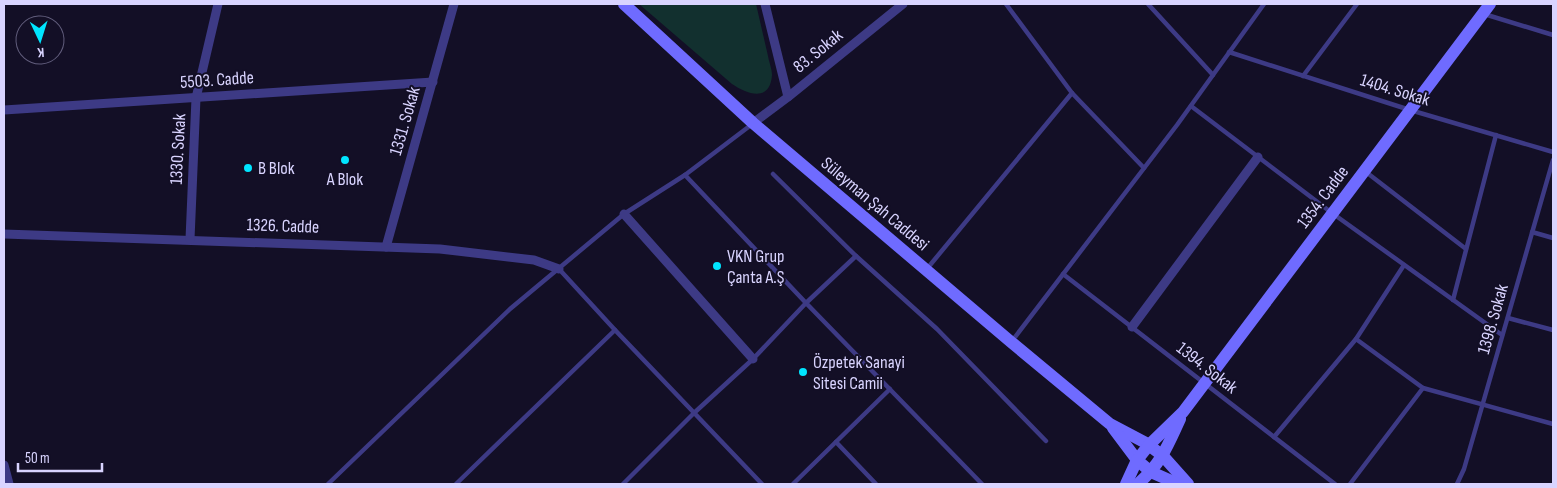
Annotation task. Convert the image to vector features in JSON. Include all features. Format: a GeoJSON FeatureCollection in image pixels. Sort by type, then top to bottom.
{"type":"FeatureCollection","features":[{"type":"Feature","properties":{"kind":"main road","name":"Süleyman Şah Caddesi"},"geometry":{"type":"LineString","coordinates":[[624,4],[753,123],[1110,424]]}},
{"type":"Feature","properties":{"kind":"main road","name":"1354. Cadde"},"geometry":{"type":"LineString","coordinates":[[1126,484],[1138,460],[1149,445],[1183,412],[1486,9]]}},
{"type":"Feature","properties":{"kind":"main road","name":"1354. Cadde"},"geometry":{"type":"LineString","coordinates":[[1138,484],[1151,472],[1163,456],[1183,412]]}},
{"type":"Feature","properties":{"kind":"main road"},"geometry":{"type":"LineString","coordinates":[[1110,424],[1149,445],[1163,456],[1188,484]]}},
{"type":"Feature","properties":{"kind":"main road"},"geometry":{"type":"LineString","coordinates":[[1110,424],[1138,460],[1151,472],[1178,484]]}},
{"type":"Feature","properties":{"kind":"street","name":"1330. Sokak"},"geometry":{"type":"LineString","coordinates":[[190,239],[196,98],[218,4]]}},
{"type":"Feature","properties":{"kind":"street","name":"1331. Sokak"},"geometry":{"type":"LineString","coordinates":[[386,247],[454,4]]}},
{"type":"Feature","properties":{"kind":"street"},"geometry":{"type":"LineString","coordinates":[[765,4],[788,97]]}},
{"type":"Feature","properties":{"kind":"street","name":"83. Sokak"},"geometry":{"type":"LineString","coordinates":[[753,123],[788,97],[902,4]]}},
{"type":"Feature","properties":{"kind":"street","name":"5503. Cadde"},"geometry":{"type":"LineString","coordinates":[[4,110],[433,82]]}},
{"type":"Feature","properties":{"kind":"street"},"geometry":{"type":"LineString","coordinates":[[1132,327],[1258,157]]}},
{"type":"Feature","properties":{"kind":"street"},"geometry":{"type":"LineString","coordinates":[[624,214],[753,359]]}},
{"type":"Feature","properties":{"kind":"street","name":"1326. Cadde"},"geometry":{"type":"LineString","coordinates":[[4,234],[440,249],[534,260],[559,269]]}},
{"type":"Feature","properties":{"kind":"street"},"geometry":{"type":"LineString","coordinates":[[4,465],[9,484]]}},
{"type":"Feature","properties":{"kind":"lane"},"geometry":{"type":"LineString","coordinates":[[1006,4],[1072,93],[1144,168]]}},
{"type":"Feature","properties":{"kind":"lane"},"geometry":{"type":"LineString","coordinates":[[1148,4],[1213,75]]}},
{"type":"Feature","properties":{"kind":"lane"},"geometry":{"type":"LineString","coordinates":[[1011,342],[1144,168],[1264,4]]}},
{"type":"Feature","properties":{"kind":"lane"},"geometry":{"type":"LineString","coordinates":[[1303,76],[1357,4]]}},
{"type":"Feature","properties":{"kind":"lane"},"geometry":{"type":"LineString","coordinates":[[1486,9],[1553,35]]}},
{"type":"Feature","properties":{"kind":"lane","name":"1404. Sokak"},"geometry":{"type":"LineString","coordinates":[[1229,52],[1410,110],[1553,152]]}},
{"type":"Feature","properties":{"kind":"lane"},"geometry":{"type":"LineString","coordinates":[[926,270],[1072,93]]}},
{"type":"Feature","properties":{"kind":"lane"},"geometry":{"type":"LineString","coordinates":[[1190,106],[1332,213],[1502,335]]}},
{"type":"Feature","properties":{"kind":"lane"},"geometry":{"type":"LineString","coordinates":[[328,484],[510,309],[624,214],[685,175],[753,123]]}},
{"type":"Feature","properties":{"kind":"lane"},"geometry":{"type":"LineString","coordinates":[[1453,300],[1496,135]]}},
{"type":"Feature","properties":{"kind":"lane","name":"1398. Sokak"},"geometry":{"type":"LineString","coordinates":[[1458,484],[1464,469],[1553,160]]}},
{"type":"Feature","properties":{"kind":"lane"},"geometry":{"type":"LineString","coordinates":[[1364,171],[1466,248]]}},
{"type":"Feature","properties":{"kind":"lane"},"geometry":{"type":"LineString","coordinates":[[773,174],[856,256],[937,328],[1046,441]]}},
{"type":"Feature","properties":{"kind":"lane"},"geometry":{"type":"LineString","coordinates":[[685,175],[982,484]]}},
{"type":"Feature","properties":{"kind":"lane"},"geometry":{"type":"LineString","coordinates":[[1532,232],[1553,238]]}},
{"type":"Feature","properties":{"kind":"lane"},"geometry":{"type":"LineString","coordinates":[[623,484],[694,413],[753,359],[806,303],[856,256]]}},
{"type":"Feature","properties":{"kind":"lane"},"geometry":{"type":"LineString","coordinates":[[1274,437],[1356,339],[1404,265]]}},
{"type":"Feature","properties":{"kind":"lane"},"geometry":{"type":"LineString","coordinates":[[559,269],[762,484]]}},
{"type":"Feature","properties":{"kind":"lane","name":"1394. Sokak"},"geometry":{"type":"LineString","coordinates":[[1063,274],[1335,484]]}},
{"type":"Feature","properties":{"kind":"lane"},"geometry":{"type":"LineString","coordinates":[[1508,318],[1553,330]]}},
{"type":"Feature","properties":{"kind":"lane"},"geometry":{"type":"LineString","coordinates":[[456,484],[615,330]]}},
{"type":"Feature","properties":{"kind":"lane"},"geometry":{"type":"LineString","coordinates":[[1356,339],[1423,388],[1553,424]]}},
{"type":"Feature","properties":{"kind":"lane"},"geometry":{"type":"LineString","coordinates":[[1350,484],[1423,388]]}},
{"type":"Feature","properties":{"kind":"lane"},"geometry":{"type":"LineString","coordinates":[[793,484],[890,389]]}},
{"type":"Feature","properties":{"kind":"lane"},"geometry":{"type":"LineString","coordinates":[[836,442],[876,484]]}},
{"type":"Feature","properties":{"kind":"green space"},"geometry":{"type":"Polygon","coordinates":[[[639,4],[756,4],[772,73],[767,90],[757,94],[751,93],[732,84],[639,4]]]}},
{"type":"Feature","properties":{"kind":"place","name":"A Blok"},"geometry":{"type":"Point","coordinates":[345,160]}},
{"type":"Feature","properties":{"kind":"place","name":"B Blok"},"geometry":{"type":"Point","coordinates":[248,168]}},
{"type":"Feature","properties":{"kind":"place","name":"VKN Grup Çanta A.Ş"},"geometry":{"type":"Point","coordinates":[717,266]}},
{"type":"Feature","properties":{"kind":"place","name":"Özpetek Sanayi Sitesi Camii"},"geometry":{"type":"Point","coordinates":[803,372]}}]}
